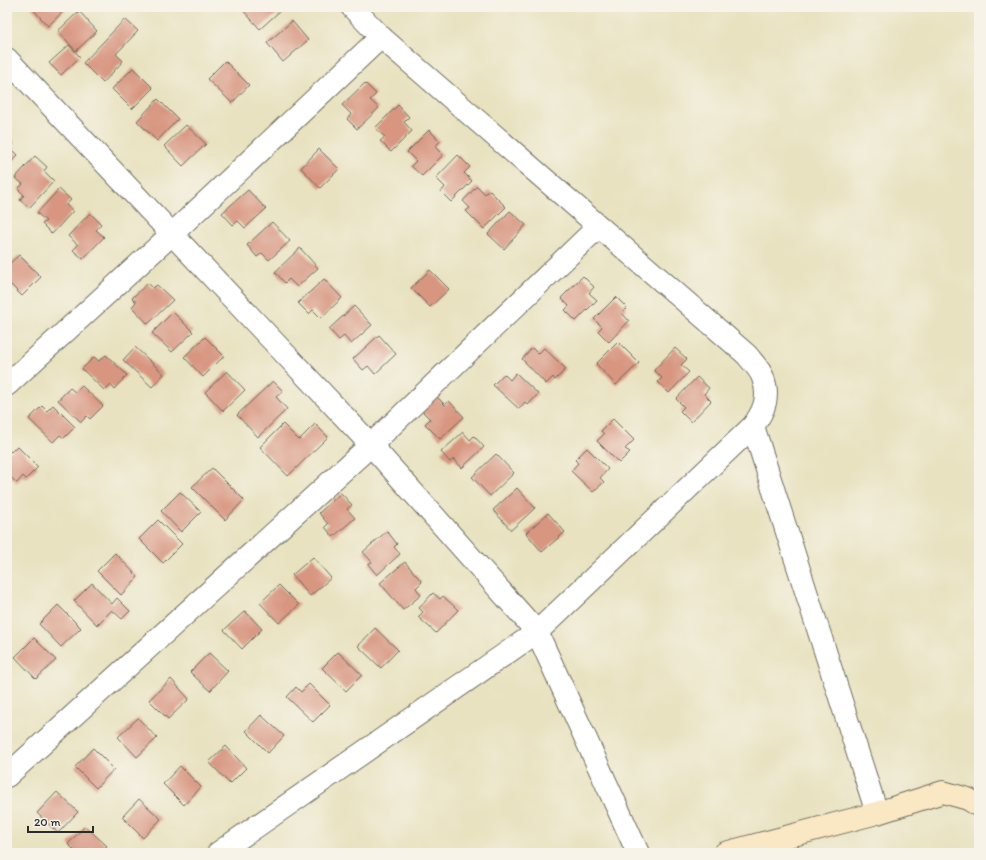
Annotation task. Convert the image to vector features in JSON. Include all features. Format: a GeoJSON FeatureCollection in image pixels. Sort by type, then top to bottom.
{"type":"FeatureCollection","features":[{"type":"Feature","properties":{"kind":"main road"},"geometry":{"type":"LineString","coordinates":[[725,853],[876,813],[943,792],[968,799],[979,806]]}},
{"type":"Feature","properties":{"kind":"street"},"geometry":{"type":"LineString","coordinates":[[218,853],[537,632],[753,426],[762,413],[766,396],[763,377],[747,355],[381,37],[352,7]]}},
{"type":"Feature","properties":{"kind":"street"},"geometry":{"type":"LineString","coordinates":[[7,385],[172,234],[381,37]]}},
{"type":"Feature","properties":{"kind":"street"},"geometry":{"type":"LineString","coordinates":[[7,59],[371,445],[537,632],[638,853]]}},
{"type":"Feature","properties":{"kind":"street"},"geometry":{"type":"LineString","coordinates":[[7,776],[371,445],[598,227]]}},
{"type":"Feature","properties":{"kind":"street"},"geometry":{"type":"LineString","coordinates":[[753,426],[876,813]]}},
{"type":"Feature","properties":{"kind":"building"},"geometry":{"type":"Polygon","coordinates":[[[31,7],[68,7],[48,26],[31,7]]]}},
{"type":"Feature","properties":{"kind":"building"},"geometry":{"type":"Polygon","coordinates":[[[281,7],[282,9],[260,29],[241,8],[281,7]]]}},
{"type":"Feature","properties":{"kind":"building"},"geometry":{"type":"Polygon","coordinates":[[[79,11],[97,31],[76,51],[58,31],[79,11]]]}},
{"type":"Feature","properties":{"kind":"building"},"geometry":{"type":"Polygon","coordinates":[[[125,19],[138,31],[116,54],[123,61],[103,83],[83,63],[125,19]]]}},
{"type":"Feature","properties":{"kind":"building"},"geometry":{"type":"Polygon","coordinates":[[[292,21],[308,40],[283,62],[267,43],[292,21]]]}},
{"type":"Feature","properties":{"kind":"building"},"geometry":{"type":"Polygon","coordinates":[[[69,45],[80,57],[61,75],[49,63],[69,45]]]}},
{"type":"Feature","properties":{"kind":"building"},"geometry":{"type":"Polygon","coordinates":[[[225,61],[249,85],[232,103],[207,79],[225,61]]]}},
{"type":"Feature","properties":{"kind":"building"},"geometry":{"type":"Polygon","coordinates":[[[133,68],[153,88],[132,109],[112,89],[133,68]]]}},
{"type":"Feature","properties":{"kind":"building"},"geometry":{"type":"Polygon","coordinates":[[[365,83],[376,94],[370,100],[379,108],[357,129],[347,119],[351,114],[342,105],[365,83]]]}},
{"type":"Feature","properties":{"kind":"building"},"geometry":{"type":"Polygon","coordinates":[[[158,99],[178,119],[157,141],[137,121],[158,99]]]}},
{"type":"Feature","properties":{"kind":"building"},"geometry":{"type":"Polygon","coordinates":[[[398,105],[409,117],[404,122],[412,131],[391,152],[380,141],[385,137],[375,128],[398,105]]]}},
{"type":"Feature","properties":{"kind":"building"},"geometry":{"type":"Polygon","coordinates":[[[186,125],[206,144],[183,166],[164,146],[186,125]]]}},
{"type":"Feature","properties":{"kind":"building"},"geometry":{"type":"Polygon","coordinates":[[[429,130],[440,141],[435,147],[443,155],[422,176],[411,166],[416,161],[407,152],[429,130]]]}},
{"type":"Feature","properties":{"kind":"building"},"geometry":{"type":"Polygon","coordinates":[[[7,137],[14,143],[10,147],[18,155],[7,167],[7,137]]]}},
{"type":"Feature","properties":{"kind":"building"},"geometry":{"type":"Polygon","coordinates":[[[319,149],[339,169],[320,188],[301,168],[319,149]]]}},
{"type":"Feature","properties":{"kind":"building"},"geometry":{"type":"Polygon","coordinates":[[[458,155],[470,167],[464,173],[472,181],[451,202],[441,192],[445,187],[436,178],[458,155]]]}},
{"type":"Feature","properties":{"kind":"building"},"geometry":{"type":"Polygon","coordinates":[[[35,156],[47,167],[44,171],[54,181],[29,208],[20,200],[24,195],[18,189],[23,184],[15,178],[35,156]]]}},
{"type":"Feature","properties":{"kind":"building"},"geometry":{"type":"Polygon","coordinates":[[[477,186],[485,194],[489,190],[506,207],[484,229],[466,211],[470,208],[463,201],[477,186]]]}},
{"type":"Feature","properties":{"kind":"building"},"geometry":{"type":"Polygon","coordinates":[[[59,189],[71,200],[66,205],[73,211],[52,234],[42,224],[46,221],[37,213],[59,189]]]}},
{"type":"Feature","properties":{"kind":"building"},"geometry":{"type":"Polygon","coordinates":[[[248,190],[266,209],[245,228],[238,221],[233,225],[222,213],[248,190]]]}},
{"type":"Feature","properties":{"kind":"building"},"geometry":{"type":"Polygon","coordinates":[[[510,211],[526,225],[504,249],[488,234],[510,211]]]}},
{"type":"Feature","properties":{"kind":"building"},"geometry":{"type":"Polygon","coordinates":[[[90,213],[101,224],[96,230],[104,237],[83,259],[73,250],[78,245],[68,236],[90,213]]]}},
{"type":"Feature","properties":{"kind":"building"},"geometry":{"type":"Polygon","coordinates":[[[272,222],[290,241],[269,260],[262,253],[257,257],[247,245],[272,222]]]}},
{"type":"Feature","properties":{"kind":"building"},"geometry":{"type":"Polygon","coordinates":[[[300,248],[318,268],[297,287],[289,279],[285,283],[275,272],[300,248]]]}},
{"type":"Feature","properties":{"kind":"building"},"geometry":{"type":"Polygon","coordinates":[[[19,255],[41,277],[22,296],[7,281],[7,266],[19,255]]]}},
{"type":"Feature","properties":{"kind":"building"},"geometry":{"type":"Polygon","coordinates":[[[430,270],[449,289],[430,307],[411,288],[430,270]]]}},
{"type":"Feature","properties":{"kind":"building"},"geometry":{"type":"Polygon","coordinates":[[[583,276],[594,287],[589,293],[597,300],[576,321],[565,310],[569,306],[561,298],[583,276]]]}},
{"type":"Feature","properties":{"kind":"building"},"geometry":{"type":"Polygon","coordinates":[[[324,279],[342,298],[321,318],[313,310],[309,314],[298,303],[324,279]]]}},
{"type":"Feature","properties":{"kind":"building"},"geometry":{"type":"Polygon","coordinates":[[[148,283],[153,288],[157,285],[173,300],[148,324],[132,307],[136,302],[132,298],[148,283]]]}},
{"type":"Feature","properties":{"kind":"building"},"geometry":{"type":"Polygon","coordinates":[[[616,297],[627,308],[622,313],[629,321],[609,342],[598,331],[602,327],[594,319],[616,297]]]}},
{"type":"Feature","properties":{"kind":"building"},"geometry":{"type":"Polygon","coordinates":[[[354,306],[372,325],[351,344],[344,336],[339,340],[329,329],[354,306]]]}},
{"type":"Feature","properties":{"kind":"building"},"geometry":{"type":"Polygon","coordinates":[[[173,312],[193,332],[172,352],[152,333],[173,312]]]}},
{"type":"Feature","properties":{"kind":"building"},"geometry":{"type":"Polygon","coordinates":[[[379,335],[396,354],[375,374],[368,366],[363,370],[353,359],[379,335]]]}},
{"type":"Feature","properties":{"kind":"building"},"geometry":{"type":"Polygon","coordinates":[[[205,337],[224,356],[203,377],[184,357],[205,337]]]}},
{"type":"Feature","properties":{"kind":"building"},"geometry":{"type":"Polygon","coordinates":[[[618,342],[639,363],[616,385],[596,364],[618,342]]]}},
{"type":"Feature","properties":{"kind":"building"},"geometry":{"type":"Polygon","coordinates":[[[135,347],[164,374],[152,387],[123,360],[135,347]]]}},
{"type":"Feature","properties":{"kind":"building"},"geometry":{"type":"Polygon","coordinates":[[[532,348],[538,354],[544,348],[566,369],[555,380],[553,377],[546,384],[522,359],[532,348]]]}},
{"type":"Feature","properties":{"kind":"building"},"geometry":{"type":"Polygon","coordinates":[[[675,348],[687,359],[681,365],[689,372],[669,393],[658,382],[662,378],[654,370],[675,348]]]}},
{"type":"Feature","properties":{"kind":"building"},"geometry":{"type":"Polygon","coordinates":[[[106,355],[127,375],[114,389],[111,385],[105,391],[82,369],[94,357],[99,361],[106,355]]]}},
{"type":"Feature","properties":{"kind":"building"},"geometry":{"type":"Polygon","coordinates":[[[227,371],[245,390],[223,411],[205,392],[227,371]]]}},
{"type":"Feature","properties":{"kind":"building"},"geometry":{"type":"Polygon","coordinates":[[[516,373],[538,394],[528,405],[525,402],[519,409],[493,385],[504,374],[510,380],[516,373]]]}},
{"type":"Feature","properties":{"kind":"building"},"geometry":{"type":"Polygon","coordinates":[[[697,377],[709,388],[704,394],[711,401],[691,422],[680,411],[684,407],[676,399],[697,377]]]}},
{"type":"Feature","properties":{"kind":"building"},"geometry":{"type":"Polygon","coordinates":[[[273,381],[283,391],[276,397],[287,409],[258,437],[237,415],[273,381]]]}},
{"type":"Feature","properties":{"kind":"building"},"geometry":{"type":"Polygon","coordinates":[[[82,386],[103,406],[90,419],[87,416],[81,422],[58,400],[70,388],[75,392],[82,386]]]}},
{"type":"Feature","properties":{"kind":"building"},"geometry":{"type":"Polygon","coordinates":[[[437,397],[445,405],[449,401],[464,417],[440,439],[425,424],[430,419],[422,411],[437,397]]]}},
{"type":"Feature","properties":{"kind":"building"},"geometry":{"type":"Polygon","coordinates":[[[53,405],[75,427],[64,438],[60,435],[53,442],[29,419],[42,406],[47,411],[53,405]]]}},
{"type":"Feature","properties":{"kind":"building"},"geometry":{"type":"Polygon","coordinates":[[[613,419],[634,440],[625,449],[630,452],[619,463],[597,441],[604,434],[601,431],[613,419]]]}},
{"type":"Feature","properties":{"kind":"building"},"geometry":{"type":"Polygon","coordinates":[[[283,424],[299,440],[315,424],[328,437],[288,476],[260,447],[283,424]]]}},
{"type":"Feature","properties":{"kind":"building"},"geometry":{"type":"Polygon","coordinates":[[[463,432],[470,440],[474,436],[484,447],[462,468],[454,459],[450,462],[441,452],[463,432]]]}},
{"type":"Feature","properties":{"kind":"building"},"geometry":{"type":"Polygon","coordinates":[[[17,446],[38,467],[26,479],[23,476],[17,483],[7,474],[7,448],[11,452],[17,446]]]}},
{"type":"Feature","properties":{"kind":"building"},"geometry":{"type":"Polygon","coordinates":[[[587,448],[608,469],[600,478],[604,482],[593,492],[571,471],[578,463],[575,460],[587,448]]]}},
{"type":"Feature","properties":{"kind":"building"},"geometry":{"type":"Polygon","coordinates":[[[496,454],[514,473],[490,496],[472,477],[496,454]]]}},
{"type":"Feature","properties":{"kind":"building"},"geometry":{"type":"Polygon","coordinates":[[[212,468],[244,500],[225,520],[192,487],[212,468]]]}},
{"type":"Feature","properties":{"kind":"building"},"geometry":{"type":"Polygon","coordinates":[[[517,488],[535,508],[511,530],[493,510],[517,488]]]}},
{"type":"Feature","properties":{"kind":"building"},"geometry":{"type":"Polygon","coordinates":[[[180,492],[201,512],[181,532],[161,511],[180,492]]]}},
{"type":"Feature","properties":{"kind":"building"},"geometry":{"type":"Polygon","coordinates":[[[341,493],[352,505],[347,509],[355,518],[333,537],[325,527],[328,524],[319,513],[341,493]]]}},
{"type":"Feature","properties":{"kind":"building"},"geometry":{"type":"Polygon","coordinates":[[[548,513],[565,532],[542,552],[526,533],[548,513]]]}},
{"type":"Feature","properties":{"kind":"building"},"geometry":{"type":"Polygon","coordinates":[[[158,520],[182,544],[163,563],[139,539],[158,520]]]}},
{"type":"Feature","properties":{"kind":"building"},"geometry":{"type":"Polygon","coordinates":[[[387,531],[397,544],[394,547],[400,554],[377,575],[368,564],[372,562],[363,552],[387,531]]]}},
{"type":"Feature","properties":{"kind":"building"},"geometry":{"type":"Polygon","coordinates":[[[115,553],[138,577],[121,595],[97,571],[115,553]]]}},
{"type":"Feature","properties":{"kind":"building"},"geometry":{"type":"Polygon","coordinates":[[[313,557],[331,578],[310,596],[292,575],[313,557]]]}},
{"type":"Feature","properties":{"kind":"building"},"geometry":{"type":"Polygon","coordinates":[[[405,562],[422,582],[416,588],[421,595],[403,610],[380,583],[405,562]]]}},
{"type":"Feature","properties":{"kind":"building"},"geometry":{"type":"Polygon","coordinates":[[[92,583],[112,604],[117,598],[130,611],[122,619],[112,610],[97,625],[74,601],[92,583]]]}},
{"type":"Feature","properties":{"kind":"building"},"geometry":{"type":"Polygon","coordinates":[[[279,585],[299,605],[279,623],[260,603],[279,585]]]}},
{"type":"Feature","properties":{"kind":"building"},"geometry":{"type":"Polygon","coordinates":[[[433,593],[440,599],[443,596],[458,610],[436,633],[418,617],[423,612],[419,608],[433,593]]]}},
{"type":"Feature","properties":{"kind":"building"},"geometry":{"type":"Polygon","coordinates":[[[58,605],[81,628],[61,647],[39,624],[58,605]]]}},
{"type":"Feature","properties":{"kind":"building"},"geometry":{"type":"Polygon","coordinates":[[[245,611],[262,629],[242,649],[224,630],[245,611]]]}},
{"type":"Feature","properties":{"kind":"building"},"geometry":{"type":"Polygon","coordinates":[[[375,628],[398,650],[381,668],[358,646],[375,628]]]}},
{"type":"Feature","properties":{"kind":"building"},"geometry":{"type":"Polygon","coordinates":[[[34,638],[56,660],[36,679],[15,657],[34,638]]]}},
{"type":"Feature","properties":{"kind":"building"},"geometry":{"type":"Polygon","coordinates":[[[338,652],[362,675],[346,691],[322,668],[338,652]]]}},
{"type":"Feature","properties":{"kind":"building"},"geometry":{"type":"Polygon","coordinates":[[[209,653],[228,671],[210,691],[190,672],[209,653]]]}},
{"type":"Feature","properties":{"kind":"building"},"geometry":{"type":"Polygon","coordinates":[[[171,679],[189,699],[168,719],[149,700],[171,679]]]}},
{"type":"Feature","properties":{"kind":"building"},"geometry":{"type":"Polygon","coordinates":[[[309,684],[330,705],[313,722],[287,697],[296,687],[301,692],[309,684]]]}},
{"type":"Feature","properties":{"kind":"building"},"geometry":{"type":"Polygon","coordinates":[[[261,715],[284,736],[268,753],[246,731],[261,715]]]}},
{"type":"Feature","properties":{"kind":"building"},"geometry":{"type":"Polygon","coordinates":[[[138,718],[157,738],[137,757],[118,737],[138,718]]]}},
{"type":"Feature","properties":{"kind":"building"},"geometry":{"type":"Polygon","coordinates":[[[226,746],[246,768],[230,784],[209,762],[226,746]]]}},
{"type":"Feature","properties":{"kind":"building"},"geometry":{"type":"Polygon","coordinates":[[[93,748],[114,769],[96,788],[75,767],[93,748]]]}},
{"type":"Feature","properties":{"kind":"building"},"geometry":{"type":"Polygon","coordinates":[[[180,766],[201,787],[184,805],[163,784],[180,766]]]}},
{"type":"Feature","properties":{"kind":"building"},"geometry":{"type":"Polygon","coordinates":[[[57,792],[78,812],[58,833],[37,813],[57,792]]]}},
{"type":"Feature","properties":{"kind":"building"},"geometry":{"type":"Polygon","coordinates":[[[139,799],[161,819],[143,838],[122,817],[139,799]]]}},
{"type":"Feature","properties":{"kind":"building"},"geometry":{"type":"Polygon","coordinates":[[[85,826],[107,846],[100,853],[77,853],[68,844],[85,826]]]}}]}
